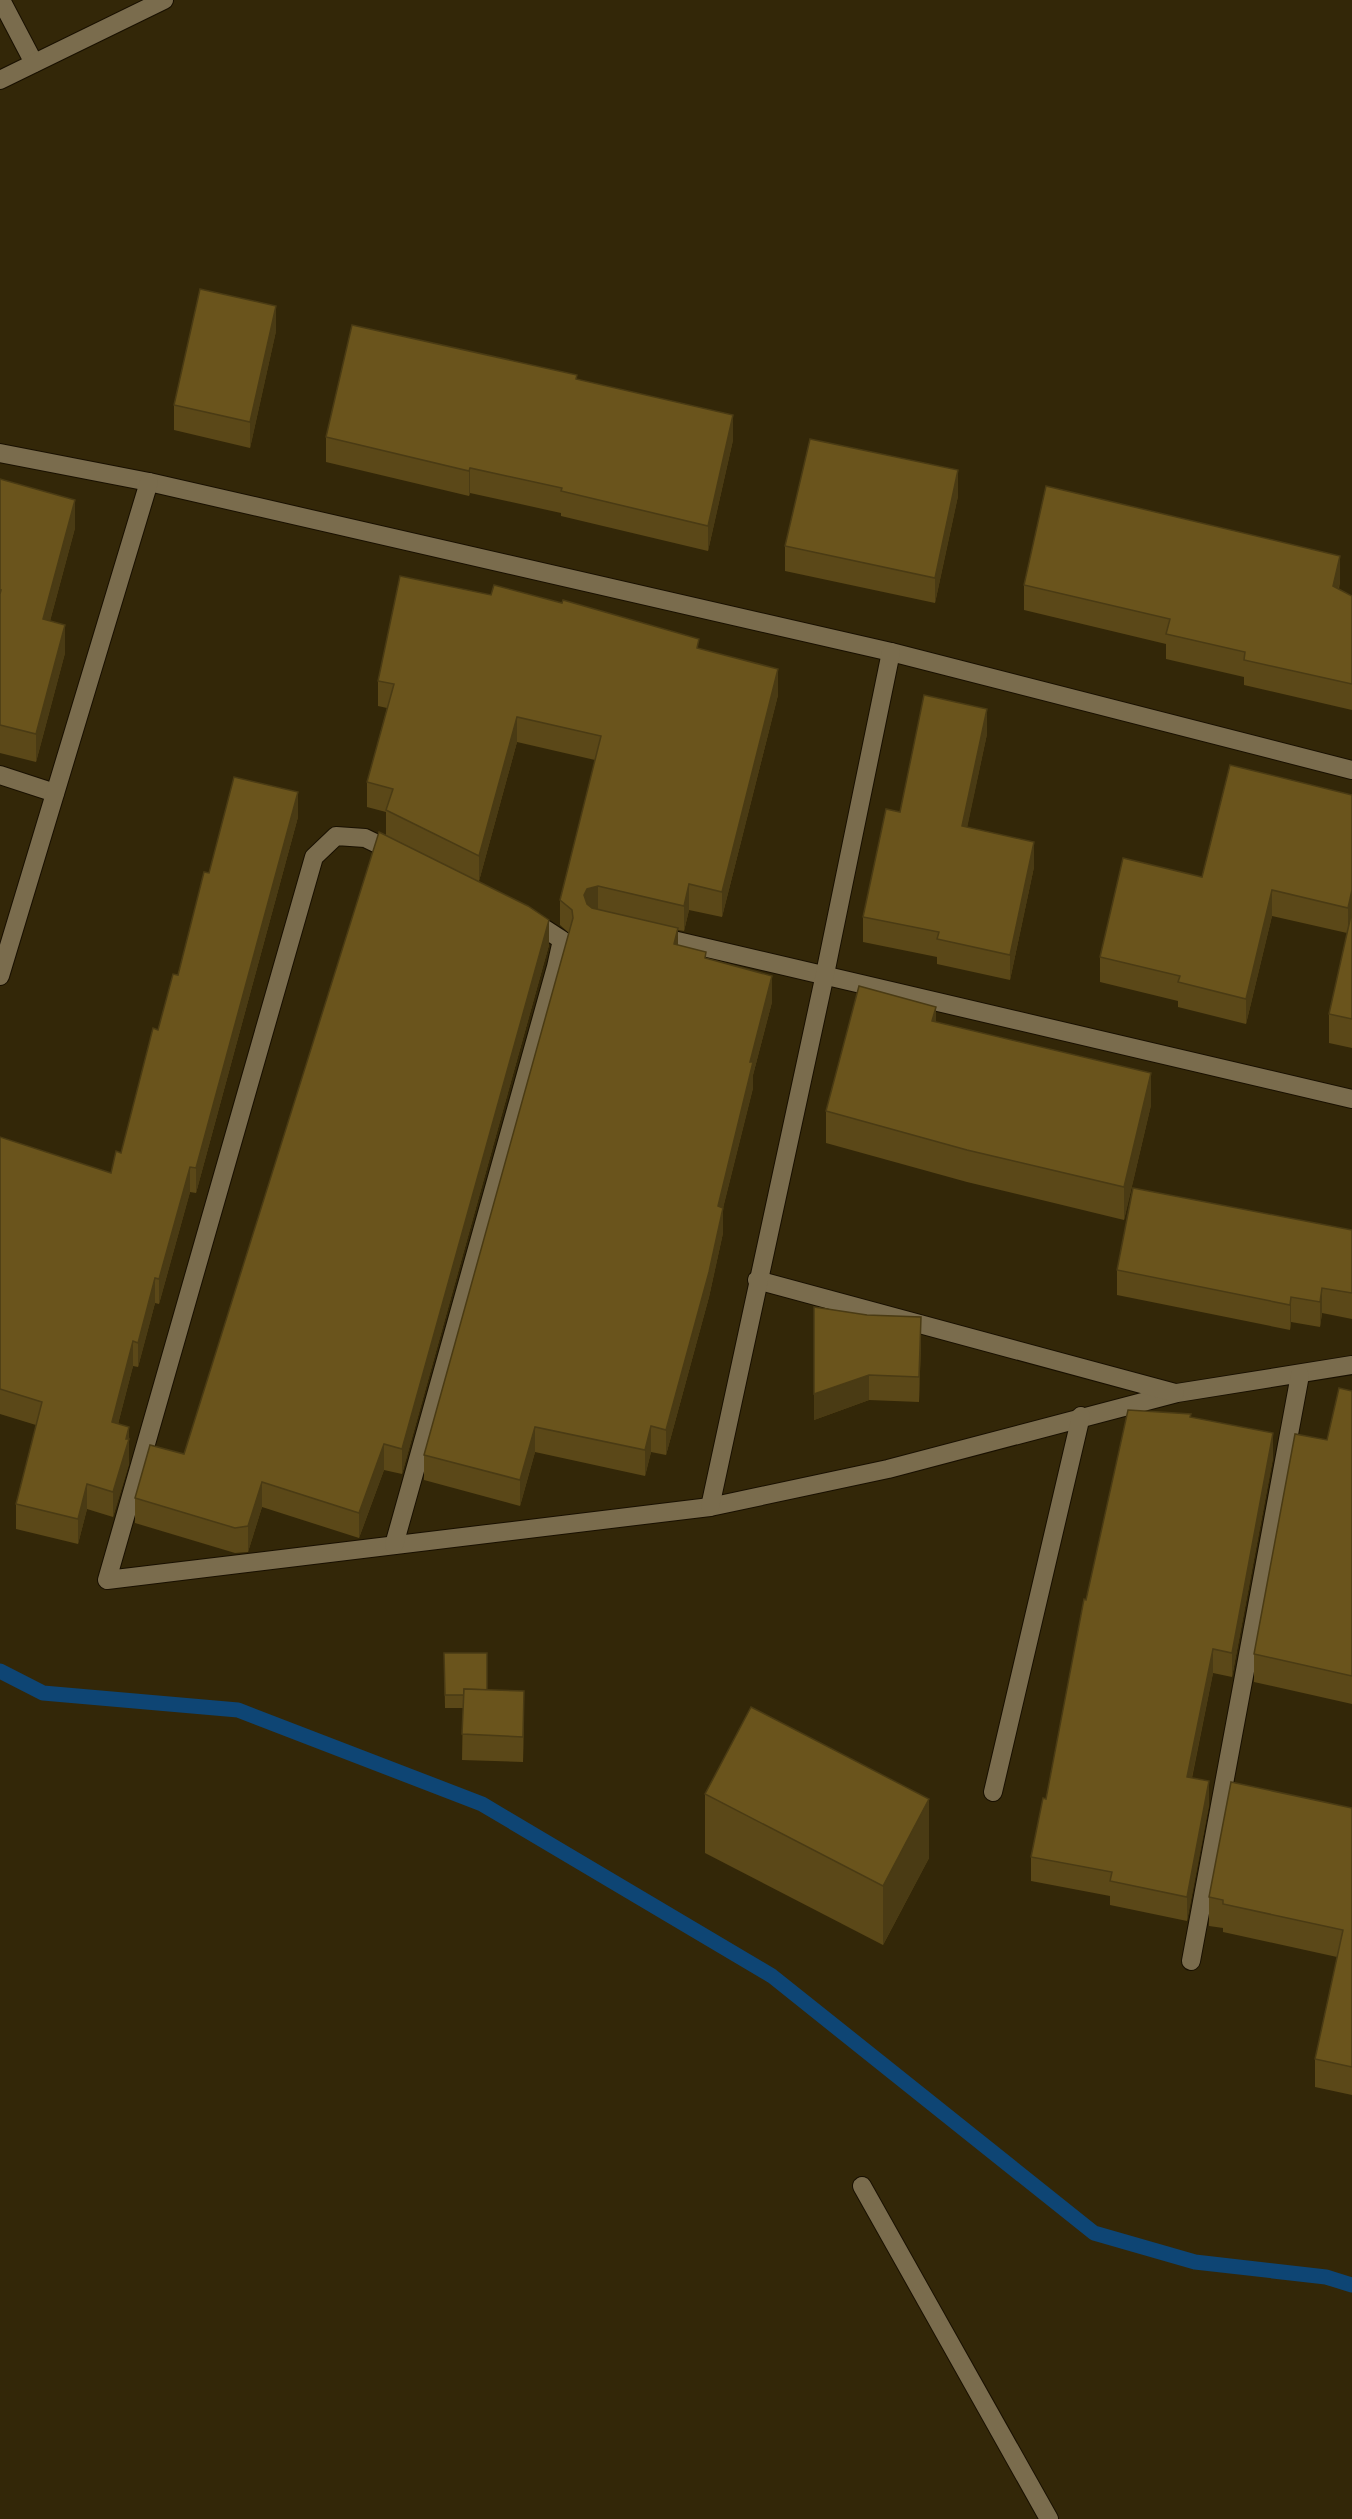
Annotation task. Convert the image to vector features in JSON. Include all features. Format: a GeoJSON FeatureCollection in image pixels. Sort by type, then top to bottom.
{"type":"FeatureCollection","features":[{"type":"Feature","properties":{"kind":"street"},"geometry":{"type":"LineString","coordinates":[[1,0],[34,63]]}},
{"type":"Feature","properties":{"kind":"street"},"geometry":{"type":"LineString","coordinates":[[0,80],[164,0]]}},
{"type":"Feature","properties":{"kind":"street"},"geometry":{"type":"LineString","coordinates":[[0,453],[149,482],[891,652],[1352,770]]}},
{"type":"Feature","properties":{"kind":"street"},"geometry":{"type":"LineString","coordinates":[[0,976],[149,482]]}},
{"type":"Feature","properties":{"kind":"street"},"geometry":{"type":"LineString","coordinates":[[710,1507],[757,1280],[825,974],[891,652]]}},
{"type":"Feature","properties":{"kind":"street"},"geometry":{"type":"LineString","coordinates":[[0,775],[55,793]]}},
{"type":"Feature","properties":{"kind":"street"},"geometry":{"type":"LineString","coordinates":[[418,864],[365,838],[345,836],[336,836],[314,857],[107,1580],[710,1507],[888,1469],[1081,1416],[1177,1393],[1352,1365]]}},
{"type":"Feature","properties":{"kind":"street"},"geometry":{"type":"LineString","coordinates":[[394,1545],[562,940],[513,910]]}},
{"type":"Feature","properties":{"kind":"street"},"geometry":{"type":"LineString","coordinates":[[638,932],[1352,1099]]}},
{"type":"Feature","properties":{"kind":"street"},"geometry":{"type":"LineString","coordinates":[[757,1280],[1177,1393]]}},
{"type":"Feature","properties":{"kind":"street"},"geometry":{"type":"LineString","coordinates":[[1191,1961],[1300,1375]]}},
{"type":"Feature","properties":{"kind":"street"},"geometry":{"type":"LineString","coordinates":[[993,1791],[1081,1416]]}},
{"type":"Feature","properties":{"kind":"street"},"geometry":{"type":"LineString","coordinates":[[862,2186],[1049,2519]]}},
{"type":"Feature","properties":{"kind":"building"},"geometry":{"type":"Polygon","coordinates":[[[200,289],[276,306],[250,422],[174,405],[200,289]]]}},
{"type":"Feature","properties":{"kind":"building"},"geometry":{"type":"Polygon","coordinates":[[[352,325],[577,375],[576,379],[733,415],[708,526],[561,491],[562,488],[470,468],[469,471],[326,437],[352,325]]]}},
{"type":"Feature","properties":{"kind":"building"},"geometry":{"type":"Polygon","coordinates":[[[810,439],[958,470],[935,578],[785,546],[810,439]]]}},
{"type":"Feature","properties":{"kind":"building"},"geometry":{"type":"Polygon","coordinates":[[[0,479],[75,500],[43,619],[65,625],[36,734],[0,725],[0,479]]]}},
{"type":"Feature","properties":{"kind":"building"},"geometry":{"type":"Polygon","coordinates":[[[1046,486],[1340,556],[1333,586],[1352,596],[1352,684],[1244,660],[1245,652],[1166,634],[1170,619],[1024,585],[1046,486]]]}},
{"type":"Feature","properties":{"kind":"building"},"geometry":{"type":"Polygon","coordinates":[[[400,576],[491,595],[494,585],[562,603],[563,600],[699,639],[697,648],[778,669],[722,892],[689,884],[684,906],[598,886],[587,889],[584,895],[587,904],[592,908],[678,928],[674,944],[706,952],[705,958],[772,976],[718,1206],[723,1208],[709,1272],[666,1430],[651,1426],[645,1450],[535,1427],[520,1480],[424,1455],[573,918],[572,910],[560,900],[601,736],[517,717],[479,856],[386,810],[393,789],[367,782],[394,684],[378,681],[400,576]]]}},
{"type":"Feature","properties":{"kind":"building"},"geometry":{"type":"Polygon","coordinates":[[[924,695],[987,709],[962,826],[1034,842],[1010,955],[937,939],[939,932],[863,917],[886,809],[900,812],[924,695]]]}},
{"type":"Feature","properties":{"kind":"building"},"geometry":{"type":"Polygon","coordinates":[[[1230,765],[1352,795],[1352,890],[1348,908],[1272,890],[1246,999],[1178,982],[1180,976],[1100,957],[1123,858],[1202,877],[1230,765]]]}},
{"type":"Feature","properties":{"kind":"building"},"geometry":{"type":"Polygon","coordinates":[[[234,777],[298,792],[196,1168],[190,1167],[159,1279],[155,1278],[138,1343],[133,1341],[112,1422],[129,1427],[126,1439],[129,1439],[113,1492],[87,1484],[78,1519],[16,1504],[42,1402],[0,1389],[0,1137],[111,1173],[116,1151],[121,1153],[153,1028],[158,1030],[173,974],[178,975],[204,872],[209,873],[234,777]]]}},
{"type":"Feature","properties":{"kind":"building"},"geometry":{"type":"Polygon","coordinates":[[[379,832],[528,906],[549,920],[402,1449],[384,1444],[359,1513],[262,1482],[248,1526],[235,1528],[135,1498],[150,1445],[184,1454],[379,832]]]}},
{"type":"Feature","properties":{"kind":"building"},"geometry":{"type":"Polygon","coordinates":[[[1352,911],[1352,1019],[1329,1014],[1352,911]]]}},
{"type":"Feature","properties":{"kind":"building"},"geometry":{"type":"Polygon","coordinates":[[[859,986],[936,1007],[932,1021],[1151,1073],[1124,1187],[967,1150],[826,1111],[859,986]]]}},
{"type":"Feature","properties":{"kind":"building"},"geometry":{"type":"Polygon","coordinates":[[[1133,1188],[1352,1230],[1352,1293],[1322,1288],[1320,1302],[1291,1297],[1290,1305],[1117,1270],[1133,1188]]]}},
{"type":"Feature","properties":{"kind":"building"},"geometry":{"type":"Polygon","coordinates":[[[814,1307],[867,1315],[921,1317],[919,1377],[869,1375],[814,1394],[814,1307]]]}},
{"type":"Feature","properties":{"kind":"building"},"geometry":{"type":"Polygon","coordinates":[[[1339,1388],[1352,1391],[1352,1676],[1254,1654],[1295,1434],[1327,1440],[1339,1388]]]}},
{"type":"Feature","properties":{"kind":"building"},"geometry":{"type":"Polygon","coordinates":[[[1128,1410],[1191,1414],[1190,1417],[1273,1433],[1232,1653],[1213,1649],[1187,1777],[1209,1781],[1187,1897],[1110,1881],[1112,1872],[1031,1857],[1043,1798],[1046,1799],[1084,1599],[1086,1600],[1128,1410]]]}},
{"type":"Feature","properties":{"kind":"building"},"geometry":{"type":"Polygon","coordinates":[[[444,1653],[487,1653],[487,1690],[464,1689],[464,1695],[445,1695],[444,1653]]]}},
{"type":"Feature","properties":{"kind":"building"},"geometry":{"type":"Polygon","coordinates":[[[464,1689],[524,1691],[523,1737],[462,1734],[464,1689]]]}},
{"type":"Feature","properties":{"kind":"building"},"geometry":{"type":"Polygon","coordinates":[[[751,1707],[929,1799],[883,1886],[705,1794],[751,1707]]]}},
{"type":"Feature","properties":{"kind":"building"},"geometry":{"type":"Polygon","coordinates":[[[1231,1782],[1352,1808],[1352,2067],[1315,2059],[1343,1930],[1223,1904],[1223,1900],[1209,1897],[1231,1782]]]}},
{"type":"Feature","properties":{"kind":"waterway"},"geometry":{"type":"LineString","coordinates":[[0,1671],[43,1693],[238,1710],[482,1804],[772,1976],[1094,2233],[1195,2262],[1326,2277],[1352,2285]]}}]}
